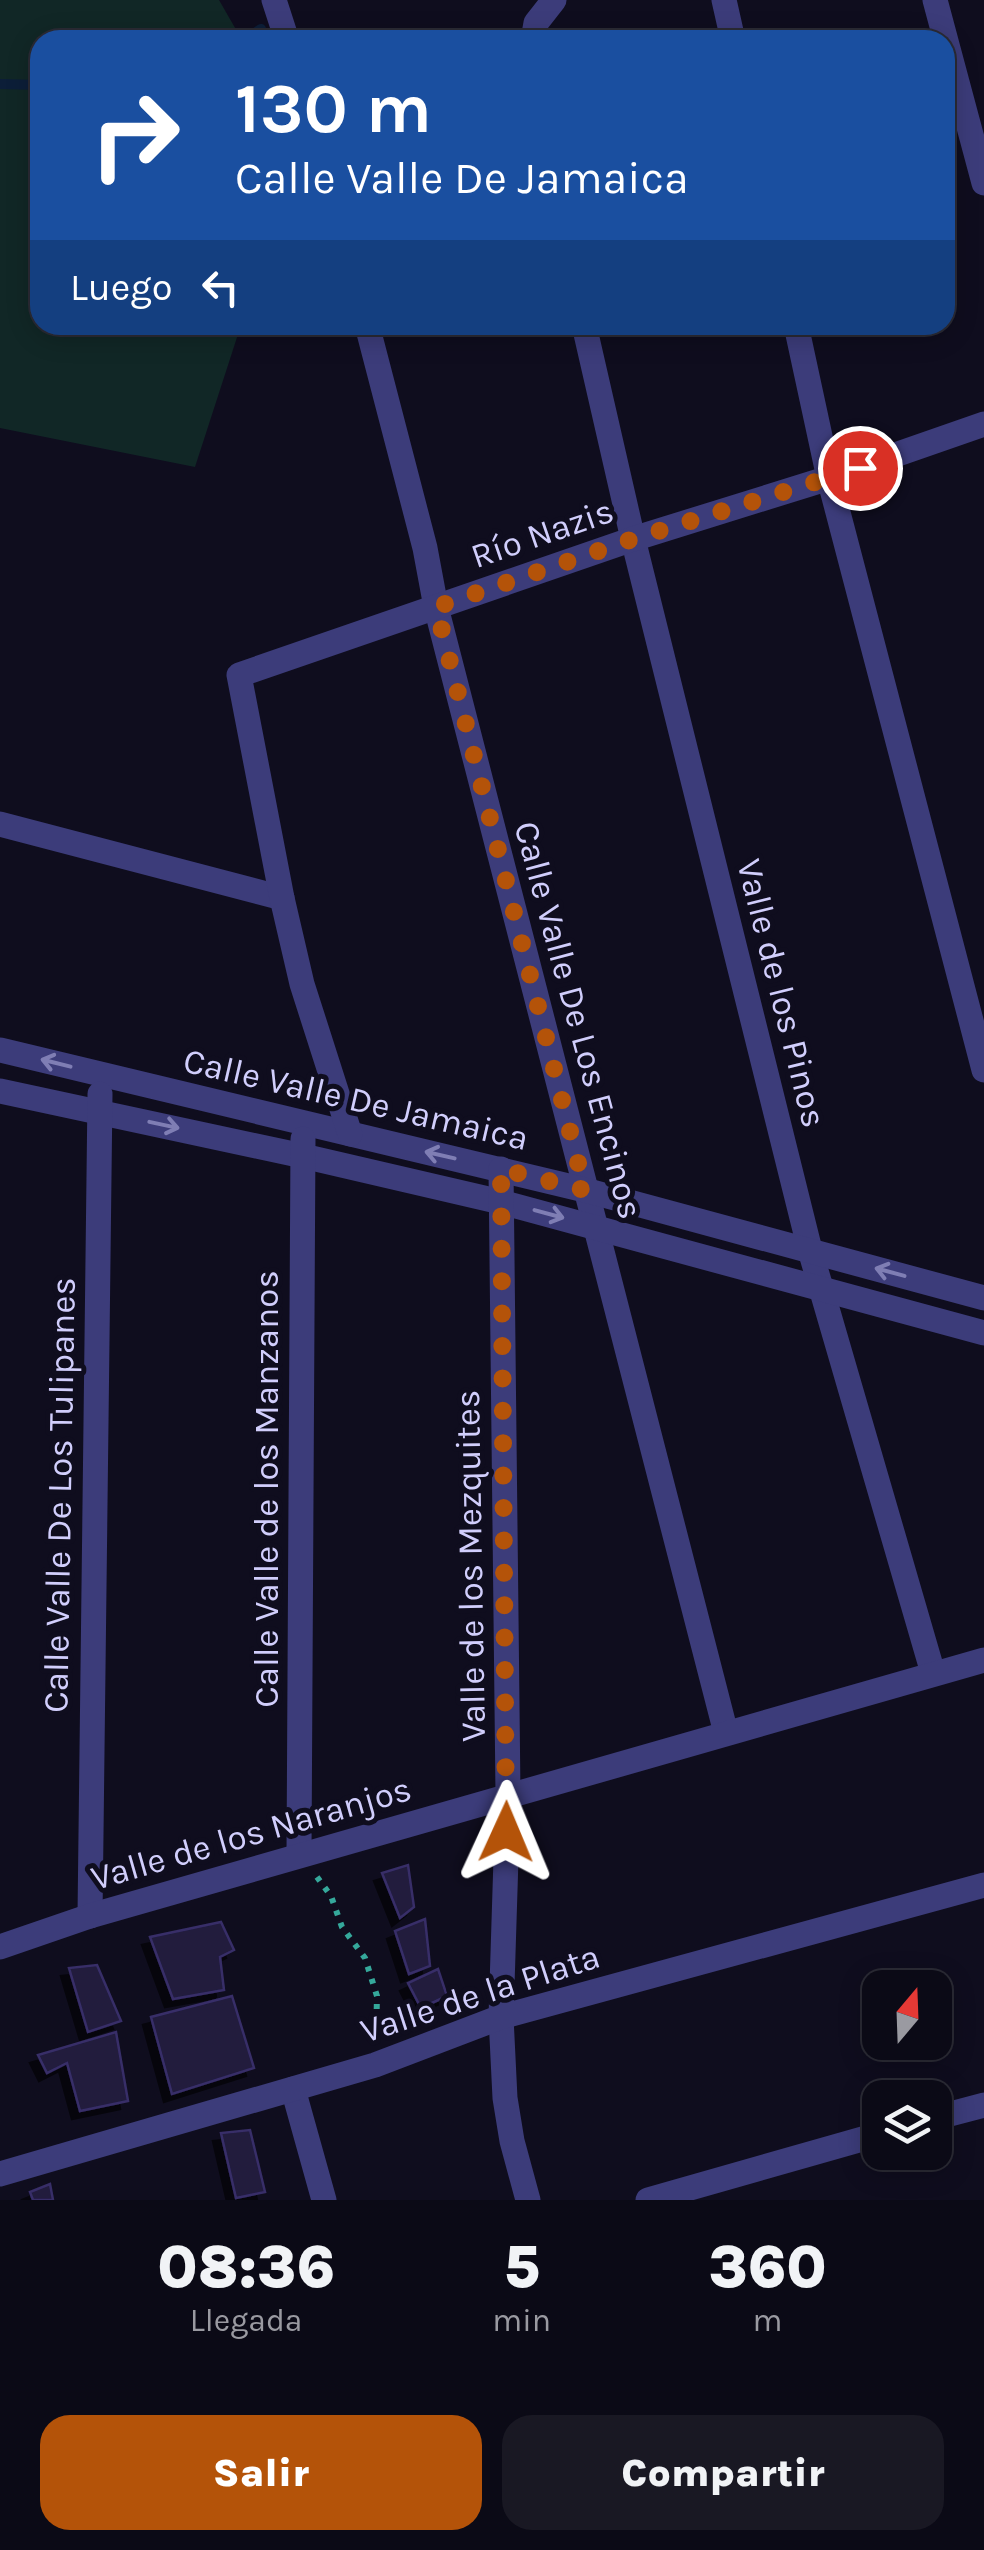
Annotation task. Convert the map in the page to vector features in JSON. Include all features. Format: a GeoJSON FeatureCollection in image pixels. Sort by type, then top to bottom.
{"type":"FeatureCollection","features":[{"type":"Feature","properties":{"kind":"street"},"geometry":{"type":"LineString","coordinates":[[274,0],[284,30]]}},
{"type":"Feature","properties":{"kind":"street"},"geometry":{"type":"LineString","coordinates":[[534,30],[554,0]]}},
{"type":"Feature","properties":{"kind":"street"},"geometry":{"type":"LineString","coordinates":[[724,0],[731,30]]}},
{"type":"Feature","properties":{"kind":"street"},"geometry":{"type":"LineString","coordinates":[[935,0],[943,30]]}},
{"type":"Feature","properties":{"kind":"street"},"geometry":{"type":"LineString","coordinates":[[955,75],[984,183]]}},
{"type":"Feature","properties":{"kind":"street","name":"Calle Valle De Los Encinos"},"geometry":{"type":"LineString","coordinates":[[370,335],[726,1733]]}},
{"type":"Feature","properties":{"kind":"street","name":"Valle de los Pinos"},"geometry":{"type":"LineString","coordinates":[[586,335],[633,539],[810,1250],[933,1674]]}},
{"type":"Feature","properties":{"kind":"street"},"geometry":{"type":"LineString","coordinates":[[798,335],[830,478],[984,1070]]}},
{"type":"Feature","properties":{"kind":"street","name":"Río Nazis"},"geometry":{"type":"LineString","coordinates":[[282,898],[239,675],[633,539],[830,478],[984,424]]}},
{"type":"Feature","properties":{"kind":"street"},"geometry":{"type":"LineString","coordinates":[[0,824],[282,898],[302,984],[350,1134]]}},
{"type":"Feature","properties":{"kind":"street","name":"Calle Valle De Jamaica"},"geometry":{"type":"LineString","coordinates":[[0,1050],[585,1190],[984,1298]]}},
{"type":"Feature","properties":{"kind":"street","name":"Calle Valle De Los Tulipanes"},"geometry":{"type":"LineString","coordinates":[[90,1916],[98,1111],[103,1074]]}},
{"type":"Feature","properties":{"kind":"street","name":"Calle Valle De Jamaica"},"geometry":{"type":"LineString","coordinates":[[0,1092],[501,1202],[984,1333]]}},
{"type":"Feature","properties":{"kind":"street","name":"Calle Valle de los Manzanos"},"geometry":{"type":"LineString","coordinates":[[300,1855],[304,1124]]}},
{"type":"Feature","properties":{"kind":"street","name":"Valle de los Mezquites"},"geometry":{"type":"LineString","coordinates":[[501,1169],[508,1796],[501,2017],[505,2098],[528,2200]]}},
{"type":"Feature","properties":{"kind":"street","name":"Valle de los Naranjos"},"geometry":{"type":"LineString","coordinates":[[0,1947],[90,1916],[984,1660]]}},
{"type":"Feature","properties":{"kind":"street","name":"Valle de la Plata"},"geometry":{"type":"LineString","coordinates":[[0,2174],[375,2065],[501,2017],[984,1885]]}},
{"type":"Feature","properties":{"kind":"street"},"geometry":{"type":"LineString","coordinates":[[293,2089],[324,2200]]}},
{"type":"Feature","properties":{"kind":"street"},"geometry":{"type":"LineString","coordinates":[[952,2113],[984,2104]]}},
{"type":"Feature","properties":{"kind":"street"},"geometry":{"type":"LineString","coordinates":[[648,2200],[862,2139]]}},
{"type":"Feature","properties":{"kind":"path"},"geometry":{"type":"LineString","coordinates":[[300,1855],[332,1896],[342,1928],[365,1958],[377,1996],[375,2065]]}},
{"type":"Feature","properties":{"kind":"green space"},"geometry":{"type":"Polygon","coordinates":[[[0,0],[219,0],[236,30],[30,30],[30,335],[238,335],[195,467],[0,428],[0,0]]]}},
{"type":"Feature","properties":{"kind":"building"},"geometry":{"type":"Polygon","coordinates":[[[408,1865],[414,1907],[400,1918],[382,1873],[408,1865]]]}},
{"type":"Feature","properties":{"kind":"building"},"geometry":{"type":"Polygon","coordinates":[[[425,1919],[430,1966],[409,1974],[395,1931],[425,1919]]]}},
{"type":"Feature","properties":{"kind":"building"},"geometry":{"type":"Polygon","coordinates":[[[221,1922],[234,1950],[220,1957],[224,1990],[173,1999],[150,1937],[221,1922]]]}},
{"type":"Feature","properties":{"kind":"building"},"geometry":{"type":"Polygon","coordinates":[[[97,1965],[121,2021],[88,2032],[69,1968],[97,1965]]]}},
{"type":"Feature","properties":{"kind":"building"},"geometry":{"type":"Polygon","coordinates":[[[438,1969],[447,1996],[421,2008],[408,1983],[438,1969]]]}},
{"type":"Feature","properties":{"kind":"building"},"geometry":{"type":"Polygon","coordinates":[[[232,1996],[254,2068],[172,2094],[151,2017],[232,1996]]]}},
{"type":"Feature","properties":{"kind":"building"},"geometry":{"type":"Polygon","coordinates":[[[116,2032],[128,2101],[80,2111],[67,2063],[47,2073],[38,2055],[116,2032]]]}},
{"type":"Feature","properties":{"kind":"building"},"geometry":{"type":"Polygon","coordinates":[[[250,2130],[265,2192],[236,2198],[221,2133],[250,2130]]]}},
{"type":"Feature","properties":{"kind":"building"},"geometry":{"type":"Polygon","coordinates":[[[50,2184],[53,2200],[33,2200],[30,2192],[50,2184]]]}},
{"type":"Feature","properties":{"kind":"waterway"},"geometry":{"type":"LineString","coordinates":[[0,84],[30,85]]}},
{"type":"Feature","properties":{"kind":"route"},"geometry":{"type":"LineString","coordinates":[[506,1832],[501,1169],[585,1190],[436,607],[633,539],[860,468]]}}]}
